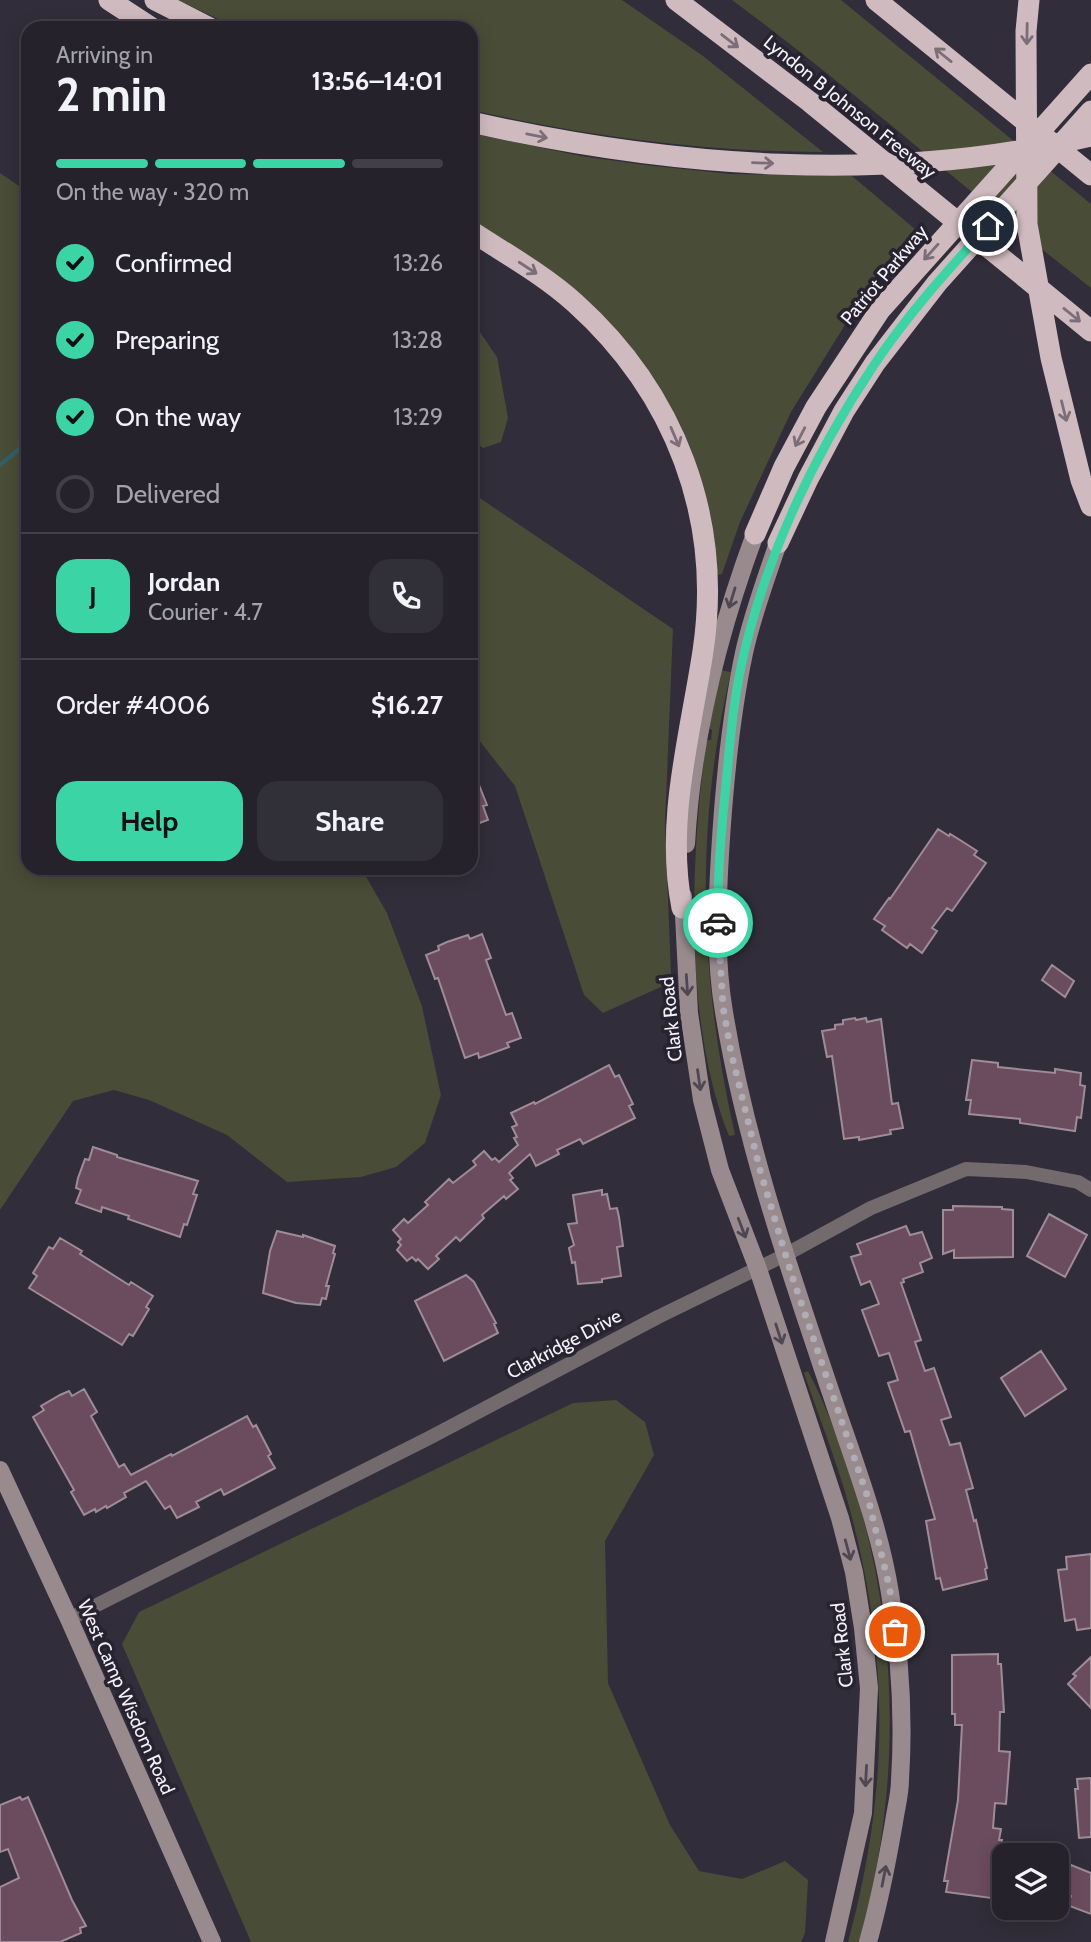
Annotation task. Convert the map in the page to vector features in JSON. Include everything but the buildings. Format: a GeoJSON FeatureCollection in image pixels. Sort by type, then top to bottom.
{"type":"FeatureCollection","features":[{"type":"Feature","properties":{"kind":"highway"},"geometry":{"type":"LineString","coordinates":[[109,0],[141,21]]}},
{"type":"Feature","properties":{"kind":"highway"},"geometry":{"type":"LineString","coordinates":[[155,0],[196,21]]}},
{"type":"Feature","properties":{"kind":"highway","name":"Lyndon B Johnson Freeway"},"geometry":{"type":"LineString","coordinates":[[676,0],[810,102],[1091,331]]}},
{"type":"Feature","properties":{"kind":"highway"},"geometry":{"type":"LineString","coordinates":[[876,0],[1091,175]]}},
{"type":"Feature","properties":{"kind":"highway"},"geometry":{"type":"LineString","coordinates":[[1029,0],[1026,31],[1027,223],[1051,358],[1081,480],[1091,506]]}},
{"type":"Feature","properties":{"kind":"highway","name":"Patriot Parkway"},"geometry":{"type":"LineString","coordinates":[[755,534],[784,467],[816,407],[880,310],[1091,74]]}},
{"type":"Feature","properties":{"kind":"highway"},"geometry":{"type":"LineString","coordinates":[[778,543],[844,411],[875,363],[937,283],[1091,111]]}},
{"type":"Feature","properties":{"kind":"highway"},"geometry":{"type":"LineString","coordinates":[[478,123],[585,145],[647,154],[712,161],[795,164],[884,163],[971,157],[1091,136]]}},
{"type":"Feature","properties":{"kind":"highway"},"geometry":{"type":"LineString","coordinates":[[478,236],[559,290],[606,333],[634,367],[666,418],[684,459],[696,501],[707,558],[706,620],[685,749],[676,838],[676,877],[682,908]]}},
{"type":"Feature","properties":{"kind":"main road","name":"Clark Road"},"geometry":{"type":"LineString","coordinates":[[755,534],[714,659],[687,828],[682,908],[689,1013],[702,1100],[720,1170],[758,1269],[839,1518],[854,1572],[863,1628],[869,1688],[863,1813],[834,1942]]}},
{"type":"Feature","properties":{"kind":"main road"},"geometry":{"type":"LineString","coordinates":[[778,543],[759,598],[740,674],[729,756],[718,897],[723,1007],[731,1052],[766,1194],[868,1498],[890,1590],[901,1717],[901,1782],[879,1902],[868,1942]]}},
{"type":"Feature","properties":{"kind":"main road","name":"West Camp Wisdom Road"},"geometry":{"type":"LineString","coordinates":[[0,1470],[212,1942]]}},
{"type":"Feature","properties":{"kind":"street","name":"Clarkridge Drive"},"geometry":{"type":"LineString","coordinates":[[69,1619],[429,1438],[871,1208],[965,1169],[1026,1172],[1078,1182],[1091,1190]]}},
{"type":"Feature","properties":{"kind":"green space"},"geometry":{"type":"Polygon","coordinates":[[[178,0],[622,0],[703,56],[823,152],[734,149],[646,141],[558,128],[478,111],[478,21],[222,21],[178,0]]]}},
{"type":"Feature","properties":{"kind":"green space"},"geometry":{"type":"Polygon","coordinates":[[[732,0],[841,0],[1091,204],[1091,288],[823,70],[732,0]]]}},
{"type":"Feature","properties":{"kind":"green space"},"geometry":{"type":"Polygon","coordinates":[[[478,134],[581,156],[645,165],[731,174],[852,176],[915,229],[882,268],[791,412],[740,522],[722,574],[718,575],[711,526],[698,470],[674,412],[639,357],[618,333],[572,289],[478,225],[478,134]]]}},
{"type":"Feature","properties":{"kind":"green space"},"geometry":{"type":"Polygon","coordinates":[[[0,173],[21,187],[21,875],[365,875],[387,913],[422,1006],[441,1095],[425,1143],[396,1167],[361,1177],[287,1182],[227,1135],[149,1100],[114,1090],[73,1101],[0,1210],[0,173]]]}},
{"type":"Feature","properties":{"kind":"green space"},"geometry":{"type":"Polygon","coordinates":[[[478,329],[497,357],[508,418],[501,442],[483,448],[478,444],[478,329]]]}},
{"type":"Feature","properties":{"kind":"green space"},"geometry":{"type":"Polygon","coordinates":[[[478,497],[673,629],[665,824],[671,974],[663,986],[603,1013],[584,995],[515,786],[478,739],[478,497]]]}},
{"type":"Feature","properties":{"kind":"green space"},"geometry":{"type":"Polygon","coordinates":[[[720,670],[731,672],[711,788],[706,904],[714,1019],[735,1135],[729,1136],[714,1092],[704,1044],[695,942],[694,890],[701,790],[706,744],[711,740],[710,723],[720,670]]]}},
{"type":"Feature","properties":{"kind":"green space"},"geometry":{"type":"Polygon","coordinates":[[[808,1371],[840,1445],[866,1528],[878,1586],[886,1646],[890,1705],[889,1765],[873,1883],[859,1942],[848,1942],[872,1829],[879,1721],[877,1666],[861,1556],[847,1499],[804,1373],[808,1371]]]}},
{"type":"Feature","properties":{"kind":"green space"},"geometry":{"type":"Polygon","coordinates":[[[616,1400],[645,1422],[654,1455],[605,1541],[608,1683],[670,1825],[699,1871],[742,1879],[785,1861],[808,1880],[805,1933],[801,1942],[251,1942],[122,1644],[139,1612],[573,1403],[616,1400]]]}},
{"type":"Feature","properties":{"kind":"waterway"},"geometry":{"type":"LineString","coordinates":[[0,465],[21,448]]}},
{"type":"Feature","properties":{"kind":"way so far"},"geometry":{"type":"LineString","coordinates":[[718,923],[723,1007],[731,1052],[760,1170],[791,1273],[868,1498],[890,1590],[895,1632]]}},
{"type":"Feature","properties":{"kind":"route"},"geometry":{"type":"LineString","coordinates":[[718,923],[722,821],[735,708],[744,651],[778,543],[844,411],[875,363],[908,318],[988,226]]}}]}
